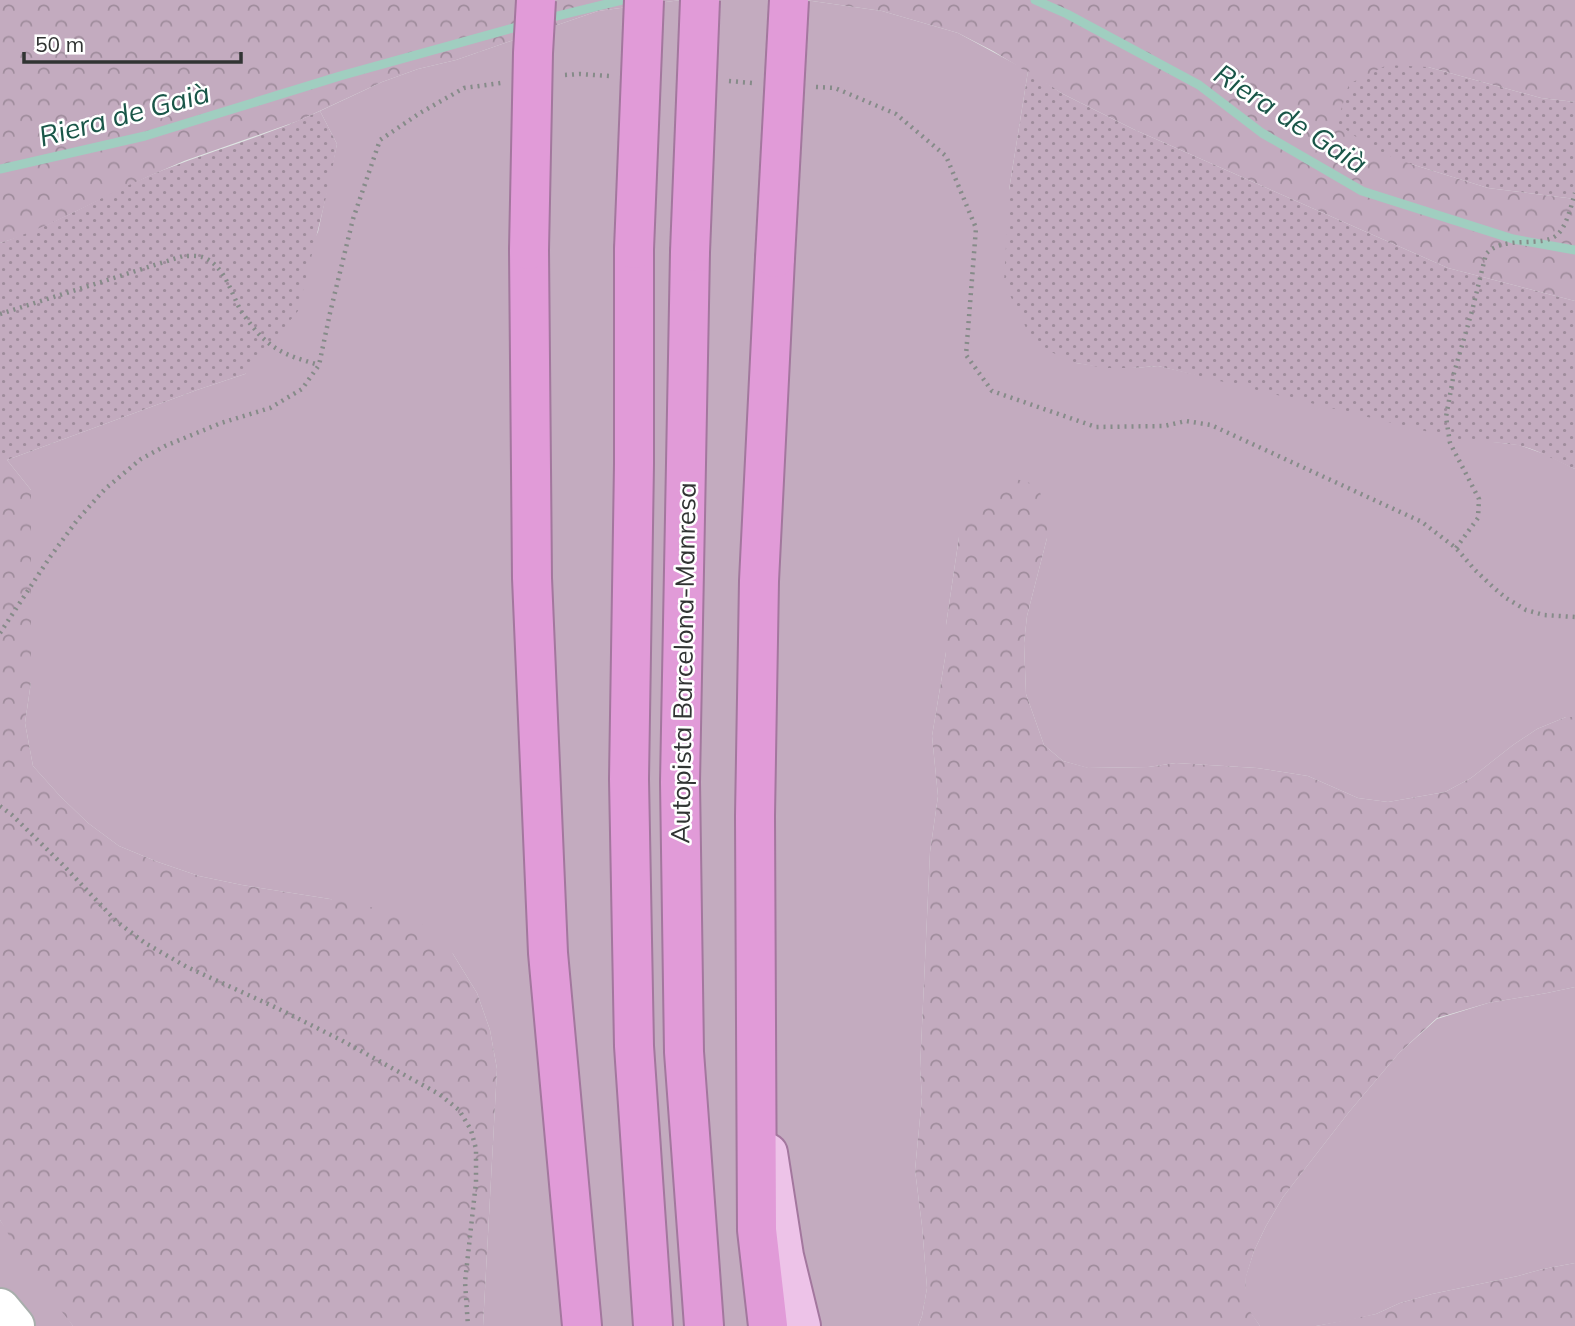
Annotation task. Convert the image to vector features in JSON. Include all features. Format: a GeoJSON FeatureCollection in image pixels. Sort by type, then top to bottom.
{"type":"FeatureCollection","features":[{"type":"Feature","properties":{"kind":"highway"},"geometry":{"type":"LineString","coordinates":[[536,0],[529,250],[532,578],[548,953],[582,1326]]}},
{"type":"Feature","properties":{"kind":"highway","name":"Autopista Barcelona-Manresa"},"geometry":{"type":"LineString","coordinates":[[644,0],[634,248],[629,779],[634,1046],[653,1326]]}},
{"type":"Feature","properties":{"kind":"highway","name":"Autopista Barcelona-Manresa"},"geometry":{"type":"LineString","coordinates":[[700,0],[690,252],[680,822],[684,1052],[704,1326]]}},
{"type":"Feature","properties":{"kind":"highway"},"geometry":{"type":"LineString","coordinates":[[768,1326],[757,1230],[755,816],[759,581],[789,0]]}},
{"type":"Feature","properties":{"kind":"main road"},"geometry":{"type":"LineString","coordinates":[[758,1082],[784,1256],[801,1326]]}},
{"type":"Feature","properties":{"kind":"street"},"geometry":{"type":"LineString","coordinates":[[0,1308],[15,1326]]}},
{"type":"Feature","properties":{"kind":"path"},"geometry":{"type":"LineString","coordinates":[[1456,548],[1478,518],[1479,499],[1450,443],[1446,417],[1454,373],[1486,254],[1492,248],[1510,243],[1552,238],[1559,233],[1575,193]]}},
{"type":"Feature","properties":{"kind":"path"},"geometry":{"type":"LineString","coordinates":[[0,314],[183,256],[195,256],[204,258],[218,269],[243,313],[266,341],[289,356],[319,365]]}},
{"type":"Feature","properties":{"kind":"path"},"geometry":{"type":"LineString","coordinates":[[972,287],[966,355],[992,391],[1096,427],[1164,426],[1186,421],[1211,425],[1422,522],[1456,548],[1493,587],[1527,610],[1544,615],[1575,617]]}},
{"type":"Feature","properties":{"kind":"path"},"geometry":{"type":"LineString","coordinates":[[0,633],[78,519],[105,489],[141,459],[165,446],[270,408],[302,389]]}},
{"type":"Feature","properties":{"kind":"path"},"geometry":{"type":"LineString","coordinates":[[0,806],[64,866],[116,921],[145,943],[187,967],[341,1040],[439,1094],[459,1110],[471,1130],[476,1149],[477,1182],[465,1282],[468,1326]]}},
{"type":"Feature","properties":{"kind":"green space"},"geometry":{"type":"Polygon","coordinates":[[[0,0],[681,0],[598,11],[456,60],[418,69],[382,82],[298,121],[184,161],[29,234],[0,243],[0,0]]]}},
{"type":"Feature","properties":{"kind":"green space"},"geometry":{"type":"Polygon","coordinates":[[[681,0],[805,0],[882,11],[958,33],[1028,71],[1009,190],[1076,363],[1117,368],[1158,366],[1493,442],[1519,445],[1575,469],[1575,717],[1566,717],[1537,729],[1471,778],[1445,792],[1388,802],[1358,798],[1308,776],[1257,768],[1176,763],[1148,767],[1088,768],[1063,761],[1044,745],[1026,694],[1024,643],[1027,616],[1047,538],[959,537],[946,625],[946,652],[932,736],[938,796],[930,852],[920,1069],[922,1097],[915,1170],[927,1288],[918,1326],[483,1326],[497,1069],[490,1030],[477,993],[453,954],[330,899],[199,876],[119,846],[88,823],[33,766],[25,723],[31,682],[31,490],[7,460],[245,374],[318,232],[337,144],[320,111],[382,82],[418,69],[456,60],[598,11],[681,0]]]}},
{"type":"Feature","properties":{"kind":"green space"},"geometry":{"type":"Polygon","coordinates":[[[805,0],[1575,0],[1575,102],[1541,98],[1428,67],[1411,164],[1488,188],[1575,199],[1575,301],[1448,268],[1133,129],[1063,94],[958,33],[882,11],[805,0]]]}},
{"type":"Feature","properties":{"kind":"green space"},"geometry":{"type":"Polygon","coordinates":[[[1387,65],[1428,67],[1541,98],[1575,102],[1575,199],[1488,188],[1374,150],[1337,123],[1349,84],[1387,65]]]}},
{"type":"Feature","properties":{"kind":"green space"},"geometry":{"type":"Polygon","coordinates":[[[1028,71],[1063,94],[1133,129],[1448,268],[1575,301],[1575,469],[1540,452],[1517,445],[1466,441],[1158,366],[1105,368],[1076,363],[1051,352],[1030,336],[1004,283],[1009,190],[1028,71]]]}},
{"type":"Feature","properties":{"kind":"green space"},"geometry":{"type":"Polygon","coordinates":[[[320,111],[337,144],[298,311],[245,374],[7,460],[0,460],[0,243],[58,220],[151,175],[320,111]]]}},
{"type":"Feature","properties":{"kind":"green space"},"geometry":{"type":"Polygon","coordinates":[[[0,460],[7,460],[31,490],[31,682],[25,723],[33,766],[88,823],[119,846],[158,862],[199,876],[375,908],[421,923],[453,954],[477,993],[490,1030],[497,1069],[483,1326],[73,1326],[28,1268],[0,1220],[0,460]]]}},
{"type":"Feature","properties":{"kind":"green space"},"geometry":{"type":"Polygon","coordinates":[[[1013,478],[1037,485],[1048,512],[1047,538],[1027,616],[1024,643],[1026,694],[1044,745],[1063,761],[1089,768],[1148,767],[1176,763],[1257,768],[1308,776],[1358,798],[1388,802],[1445,792],[1471,778],[1537,729],[1566,717],[1575,717],[1575,987],[1488,1003],[1437,1018],[1399,1053],[1283,1197],[1266,1226],[1246,1277],[1245,1304],[1260,1326],[918,1326],[927,1288],[915,1170],[922,1097],[920,1069],[930,852],[938,796],[932,736],[946,652],[946,625],[959,537],[970,509],[990,491],[1013,478]]]}},
{"type":"Feature","properties":{"kind":"green space"},"geometry":{"type":"Polygon","coordinates":[[[1575,987],[1575,1263],[1432,1294],[1400,1303],[1376,1314],[1350,1320],[1316,1326],[1260,1326],[1244,1304],[1246,1276],[1266,1226],[1283,1197],[1399,1053],[1437,1019],[1488,1003],[1575,987]]]}},
{"type":"Feature","properties":{"kind":"green space"},"geometry":{"type":"Polygon","coordinates":[[[0,1220],[73,1326],[0,1326],[0,1220]]]}},
{"type":"Feature","properties":{"kind":"green space"},"geometry":{"type":"Polygon","coordinates":[[[1575,1263],[1575,1326],[1316,1326],[1376,1314],[1400,1303],[1432,1294],[1575,1263]]]}},
{"type":"Feature","properties":{"kind":"waterway","name":"Riera de Gaià"},"geometry":{"type":"LineString","coordinates":[[545,19],[623,0]]}},
{"type":"Feature","properties":{"kind":"waterway","name":"Riera de Gaià"},"geometry":{"type":"LineString","coordinates":[[1035,0],[1067,14],[1199,85],[1262,133],[1362,191],[1513,239],[1575,250]]}},
{"type":"Feature","properties":{"kind":"waterway","name":"Riera de Gaià"},"geometry":{"type":"LineString","coordinates":[[0,169],[145,136],[340,76],[524,25]]}}]}
